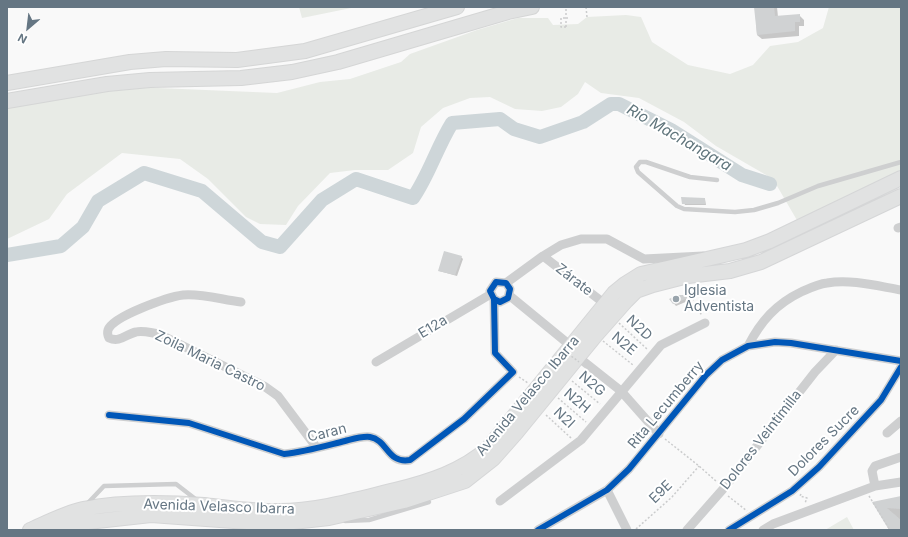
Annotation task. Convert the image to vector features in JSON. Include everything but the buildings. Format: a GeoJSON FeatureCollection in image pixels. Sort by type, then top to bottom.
{"type":"FeatureCollection","features":[{"type":"Feature","properties":{"kind":"main road"},"geometry":{"type":"LineString","coordinates":[[7,83],[130,62],[166,59],[237,60],[282,56],[457,7]]}},
{"type":"Feature","properties":{"kind":"main road"},"geometry":{"type":"LineString","coordinates":[[7,101],[107,84],[150,80],[241,78],[292,72],[338,62],[508,12],[532,7]]}},
{"type":"Feature","properties":{"kind":"main road","name":"Avenida Velasco Ibarra"},"geometry":{"type":"LineString","coordinates":[[56,530],[88,522],[152,515],[226,514],[255,511],[306,510],[395,490],[433,479],[459,468],[480,455],[543,390],[608,310],[625,284],[641,274],[746,250],[770,241],[901,178]]}},
{"type":"Feature","properties":{"kind":"main road","name":"Avenida Velasco Ibarra"},"geometry":{"type":"LineString","coordinates":[[30,530],[83,509],[140,503],[204,505],[226,514],[275,524],[329,518],[404,501],[465,481],[493,459],[538,407],[543,390],[564,374],[573,353],[596,335],[608,310],[636,291],[688,276],[730,271],[761,262],[901,196]]}},
{"type":"Feature","properties":{"kind":"street"},"geometry":{"type":"LineString","coordinates":[[506,283],[561,245],[581,240],[607,239],[644,259],[690,255],[717,256]]}},
{"type":"Feature","properties":{"kind":"street","name":"Zárate"},"geometry":{"type":"LineString","coordinates":[[543,256],[608,310]]}},
{"type":"Feature","properties":{"kind":"street"},"geometry":{"type":"LineString","coordinates":[[513,372],[495,352],[492,297],[493,284],[500,281],[506,283],[510,289],[510,296],[573,353],[621,391],[659,434]]}},
{"type":"Feature","properties":{"kind":"street"},"geometry":{"type":"LineString","coordinates":[[748,346],[756,330],[769,313],[782,303],[813,287],[826,283],[844,282],[901,290]]}},
{"type":"Feature","properties":{"kind":"street","name":"Zoila Maria Castro"},"geometry":{"type":"LineString","coordinates":[[241,302],[182,295],[145,307],[116,321],[108,329],[107,334],[109,338],[120,340],[136,332],[158,334],[264,386],[278,396],[317,448]]}},
{"type":"Feature","properties":{"kind":"street"},"geometry":{"type":"LineString","coordinates":[[492,297],[503,301],[510,296]]}},
{"type":"Feature","properties":{"kind":"street","name":"E12a"},"geometry":{"type":"LineString","coordinates":[[376,362],[492,297]]}},
{"type":"Feature","properties":{"kind":"street"},"geometry":{"type":"LineString","coordinates":[[500,501],[577,443],[661,345],[706,323]]}},
{"type":"Feature","properties":{"kind":"street","name":"Rita Lecumberry"},"geometry":{"type":"LineString","coordinates":[[538,530],[607,490],[629,469],[713,367],[748,346],[780,342],[901,361]]}},
{"type":"Feature","properties":{"kind":"street","name":"Dolores Veintimilla"},"geometry":{"type":"LineString","coordinates":[[687,530],[723,489],[815,372],[836,350]]}},
{"type":"Feature","properties":{"kind":"street","name":"Dolores Sucre"},"geometry":{"type":"LineString","coordinates":[[729,530],[798,486],[819,468],[881,400],[901,367]]}},
{"type":"Feature","properties":{"kind":"street","name":"Caran"},"geometry":{"type":"LineString","coordinates":[[109,414],[189,423],[284,454],[300,453],[360,438],[370,437],[379,442],[395,459],[402,462],[410,460],[464,419],[513,372]]}},
{"type":"Feature","properties":{"kind":"street"},"geometry":{"type":"LineString","coordinates":[[887,433],[901,421]]}},
{"type":"Feature","properties":{"kind":"street"},"geometry":{"type":"LineString","coordinates":[[875,486],[872,471],[875,466],[901,457]]}},
{"type":"Feature","properties":{"kind":"street"},"geometry":{"type":"LineString","coordinates":[[763,530],[773,524],[865,489],[901,482]]}},
{"type":"Feature","properties":{"kind":"street"},"geometry":{"type":"LineString","coordinates":[[607,490],[627,530]]}},
{"type":"Feature","properties":{"kind":"lane"},"geometry":{"type":"LineString","coordinates":[[717,180],[690,177],[646,162],[640,162],[636,167],[638,172],[677,206],[684,209],[735,212],[778,203],[818,186],[901,162]]}},
{"type":"Feature","properties":{"kind":"lane"},"geometry":{"type":"LineString","coordinates":[[83,509],[104,486],[176,484],[204,505]]}},
{"type":"Feature","properties":{"kind":"lane"},"geometry":{"type":"LineString","coordinates":[[329,518],[342,520],[369,520],[429,502]]}},
{"type":"Feature","properties":{"kind":"path"},"geometry":{"type":"LineString","coordinates":[[566,7],[566,26],[561,27],[560,18],[568,18]]}},
{"type":"Feature","properties":{"kind":"path"},"geometry":{"type":"LineString","coordinates":[[586,7],[587,17]]}},
{"type":"Feature","properties":{"kind":"path"},"geometry":{"type":"LineString","coordinates":[[688,276],[691,295],[706,323]]}},
{"type":"Feature","properties":{"kind":"path"},"geometry":{"type":"LineString","coordinates":[[659,434],[699,466],[753,516]]}},
{"type":"Feature","properties":{"kind":"path"},"geometry":{"type":"LineString","coordinates":[[798,486],[805,487],[800,496],[807,498],[800,514]]}},
{"type":"Feature","properties":{"kind":"path"},"geometry":{"type":"LineString","coordinates":[[865,489],[890,530]]}},
{"type":"Feature","properties":{"kind":"shaded area"},"geometry":{"type":"Polygon","coordinates":[[[299,7],[356,7],[302,18],[299,7]]]}},
{"type":"Feature","properties":{"kind":"shaded area"},"geometry":{"type":"Polygon","coordinates":[[[829,7],[901,7],[901,171],[798,222],[773,179],[716,146],[684,122],[639,98],[601,93],[585,82],[578,94],[561,107],[542,111],[515,109],[490,97],[470,98],[443,108],[421,127],[413,153],[388,170],[355,170],[330,173],[298,206],[286,225],[260,224],[246,217],[208,179],[180,159],[122,153],[67,194],[49,219],[7,239],[7,108],[134,87],[277,93],[320,82],[350,79],[401,62],[410,54],[477,30],[518,18],[548,18],[553,25],[578,24],[587,17],[626,15],[641,17],[652,42],[688,65],[730,74],[753,65],[770,46],[798,42],[823,28],[829,7]]]}},
{"type":"Feature","properties":{"kind":"shaded area"},"geometry":{"type":"Polygon","coordinates":[[[847,517],[854,530],[825,530],[847,517]]]}},
{"type":"Feature","properties":{"kind":"waterway","name":"Rio Machangara"},"geometry":{"type":"LineString","coordinates":[[7,255],[61,246],[83,227],[98,201],[144,173],[202,191],[262,242],[280,247],[322,200],[356,179],[413,198],[424,180],[452,123],[500,119],[514,129],[540,137],[583,122],[611,104],[619,104],[671,130],[742,175],[770,184]]}},
{"type":"Feature","properties":{"kind":"cycle path"},"geometry":{"type":"LineString","coordinates":[[109,415],[189,423],[284,454],[358,438],[370,437],[381,442],[397,459],[410,460],[464,419],[513,372],[495,353],[494,299],[490,291],[496,282],[506,283],[510,289],[508,298],[500,302],[494,299]]}},
{"type":"Feature","properties":{"kind":"cycle path"},"geometry":{"type":"LineString","coordinates":[[538,530],[607,490],[629,469],[706,375],[722,360],[748,346],[775,342],[791,343],[901,361]]}},
{"type":"Feature","properties":{"kind":"cycle path"},"geometry":{"type":"LineString","coordinates":[[729,530],[792,491],[819,467],[881,400],[901,367]]}},
{"type":"Feature","properties":{"kind":"place","name":"Iglesia Adventista"},"geometry":{"type":"Point","coordinates":[676,299]}}]}
